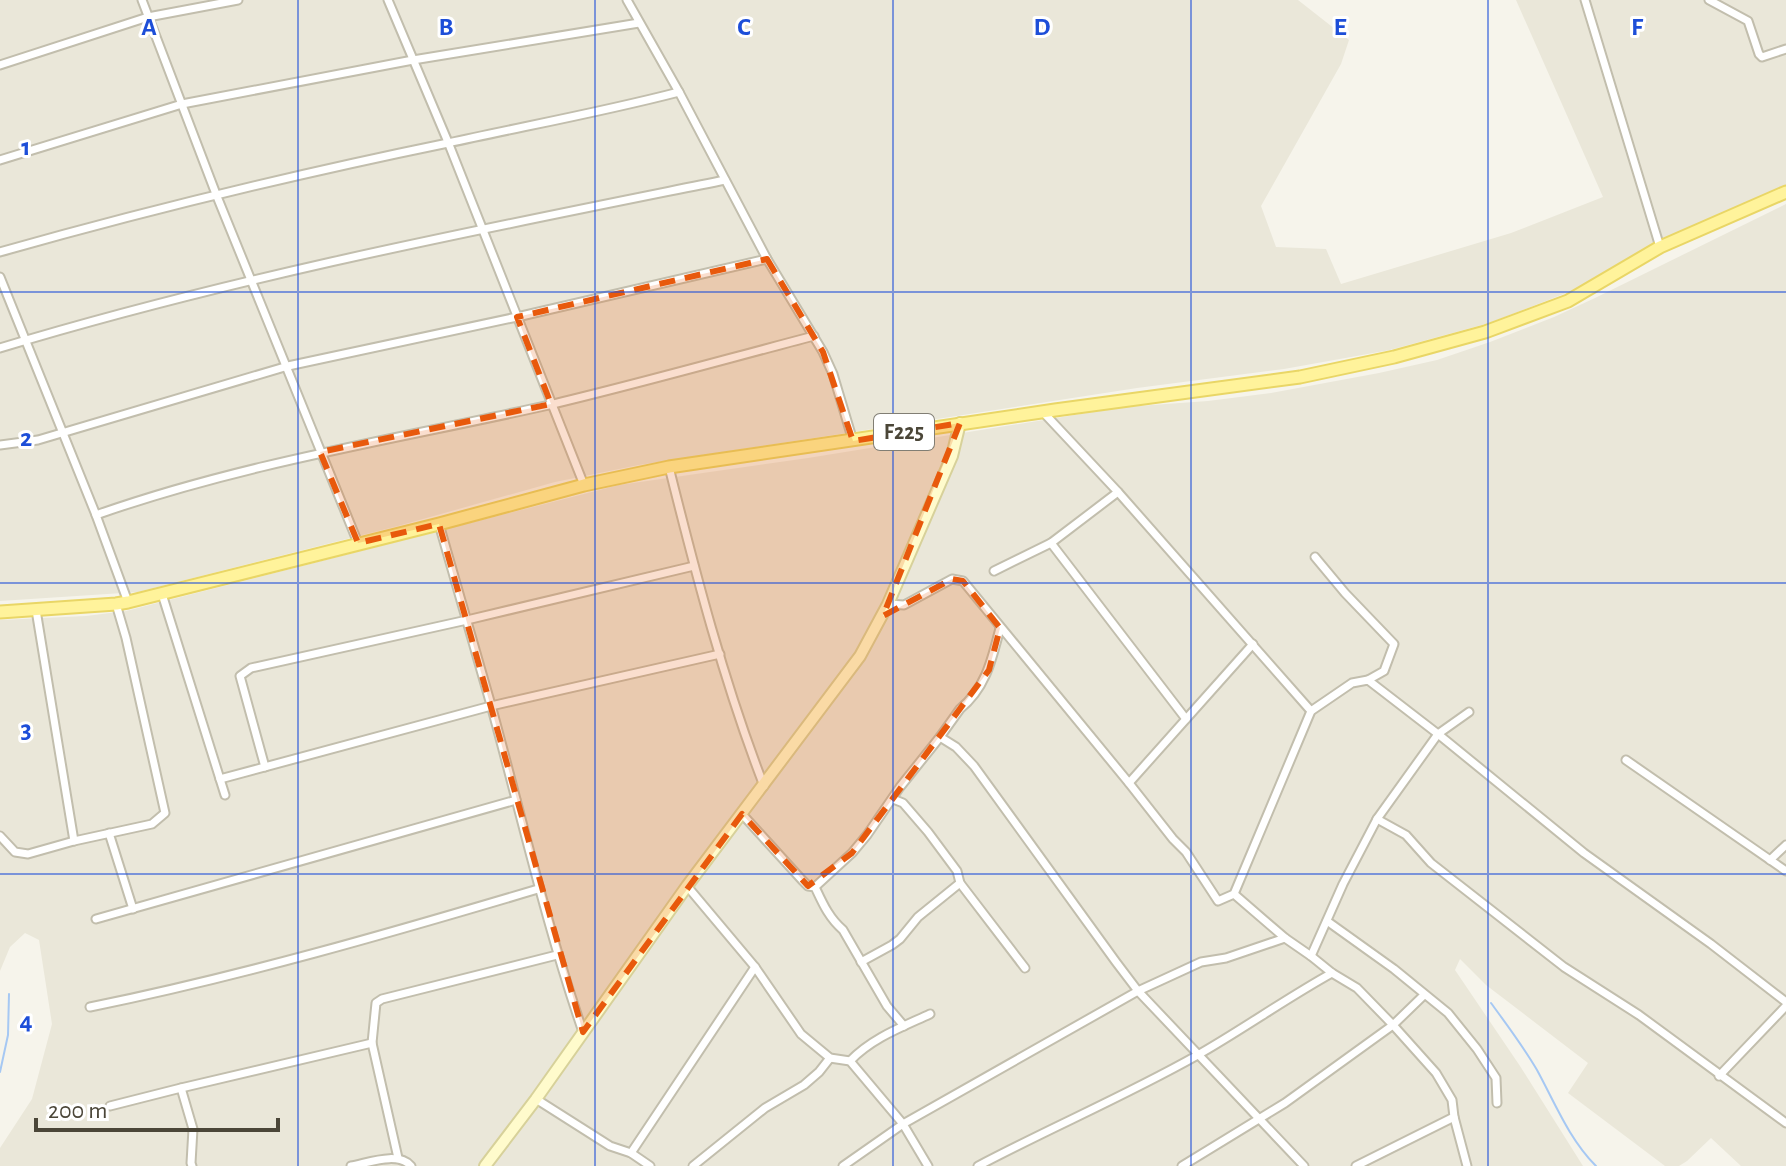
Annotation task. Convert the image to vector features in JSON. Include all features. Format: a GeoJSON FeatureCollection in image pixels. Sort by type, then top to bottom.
{"type":"FeatureCollection","features":[{"type":"Feature","properties":{"kind":"main road","name":"F225"},"geometry":{"type":"LineString","coordinates":[[0,612],[122,603],[584,485],[669,467],[1043,411],[1300,377],[1394,357],[1485,332],[1568,301],[1660,247],[1786,192]]}},
{"type":"Feature","properties":{"kind":"street"},"geometry":{"type":"LineString","coordinates":[[142,0],[216,194],[358,543]]}},
{"type":"Feature","properties":{"kind":"street"},"geometry":{"type":"LineString","coordinates":[[0,65],[148,17],[238,0]]}},
{"type":"Feature","properties":{"kind":"street"},"geometry":{"type":"LineString","coordinates":[[388,0],[448,142],[584,485]]}},
{"type":"Feature","properties":{"kind":"street"},"geometry":{"type":"LineString","coordinates":[[627,0],[767,259],[814,336],[833,374],[853,441]]}},
{"type":"Feature","properties":{"kind":"street"},"geometry":{"type":"LineString","coordinates":[[1585,0],[1660,247]]}},
{"type":"Feature","properties":{"kind":"street"},"geometry":{"type":"LineString","coordinates":[[1709,0],[1748,21],[1762,57],[1786,49]]}},
{"type":"Feature","properties":{"kind":"street"},"geometry":{"type":"LineString","coordinates":[[0,160],[182,104],[413,60],[639,23]]}},
{"type":"Feature","properties":{"kind":"street"},"geometry":{"type":"LineString","coordinates":[[0,252],[216,194],[448,142],[610,110],[679,92]]}},
{"type":"Feature","properties":{"kind":"street"},"geometry":{"type":"LineString","coordinates":[[0,348],[252,279],[725,180]]}},
{"type":"Feature","properties":{"kind":"street"},"geometry":{"type":"LineString","coordinates":[[0,445],[38,440],[288,366],[767,259]]}},
{"type":"Feature","properties":{"kind":"street"},"geometry":{"type":"LineString","coordinates":[[0,277],[96,515],[122,603],[129,653],[165,813],[152,824],[28,854],[15,852],[0,836]]}},
{"type":"Feature","properties":{"kind":"street"},"geometry":{"type":"LineString","coordinates":[[96,515],[144,498],[320,452],[551,404],[814,336]]}},
{"type":"Feature","properties":{"kind":"street"},"geometry":{"type":"LineString","coordinates":[[1043,411],[1311,711]]}},
{"type":"Feature","properties":{"kind":"street"},"geometry":{"type":"LineString","coordinates":[[485,1166],[687,886],[860,656],[888,604],[952,456],[960,423]]}},
{"type":"Feature","properties":{"kind":"street"},"geometry":{"type":"LineString","coordinates":[[669,467],[720,654],[764,786]]}},
{"type":"Feature","properties":{"kind":"street"},"geometry":{"type":"LineString","coordinates":[[994,571],[1051,543],[1118,492]]}},
{"type":"Feature","properties":{"kind":"street"},"geometry":{"type":"LineString","coordinates":[[439,524],[491,706],[538,889],[583,1032]]}},
{"type":"Feature","properties":{"kind":"street"},"geometry":{"type":"LineString","coordinates":[[1051,543],[1186,719]]}},
{"type":"Feature","properties":{"kind":"street"},"geometry":{"type":"LineString","coordinates":[[888,604],[904,605],[952,579],[963,581],[1198,868],[1218,901],[1234,894],[1311,711],[1352,683],[1368,680],[1384,671],[1394,644],[1315,557]]}},
{"type":"Feature","properties":{"kind":"street"},"geometry":{"type":"LineString","coordinates":[[265,767],[240,676],[251,668],[694,566]]}},
{"type":"Feature","properties":{"kind":"street"},"geometry":{"type":"LineString","coordinates":[[162,594],[225,795]]}},
{"type":"Feature","properties":{"kind":"street"},"geometry":{"type":"LineString","coordinates":[[36,610],[74,841]]}},
{"type":"Feature","properties":{"kind":"street"},"geometry":{"type":"LineString","coordinates":[[815,887],[852,853],[960,709],[972,699],[989,670],[1000,628]]}},
{"type":"Feature","properties":{"kind":"street"},"geometry":{"type":"LineString","coordinates":[[1129,783],[1253,644]]}},
{"type":"Feature","properties":{"kind":"street"},"geometry":{"type":"LineString","coordinates":[[220,779],[491,706],[720,654]]}},
{"type":"Feature","properties":{"kind":"street"},"geometry":{"type":"LineString","coordinates":[[1368,680],[1584,853],[1711,944],[1786,1004],[1719,1076]]}},
{"type":"Feature","properties":{"kind":"street"},"geometry":{"type":"LineString","coordinates":[[1311,956],[1343,884],[1377,819],[1438,734],[1469,712]]}},
{"type":"Feature","properties":{"kind":"street"},"geometry":{"type":"LineString","coordinates":[[940,737],[956,747],[974,766],[1138,991],[1304,1166]]}},
{"type":"Feature","properties":{"kind":"street"},"geometry":{"type":"LineString","coordinates":[[1626,760],[1786,871]]}},
{"type":"Feature","properties":{"kind":"street"},"geometry":{"type":"LineString","coordinates":[[893,799],[903,803],[928,832],[957,871],[960,883],[1025,968]]}},
{"type":"Feature","properties":{"kind":"street"},"geometry":{"type":"LineString","coordinates":[[96,919],[516,800]]}},
{"type":"Feature","properties":{"kind":"street"},"geometry":{"type":"LineString","coordinates":[[742,814],[802,880],[808,886],[815,887]]}},
{"type":"Feature","properties":{"kind":"street"},"geometry":{"type":"LineString","coordinates":[[1377,819],[1406,835],[1431,863],[1564,967],[1639,1015],[1786,1123]]}},
{"type":"Feature","properties":{"kind":"street"},"geometry":{"type":"LineString","coordinates":[[109,833],[133,909]]}},
{"type":"Feature","properties":{"kind":"street"},"geometry":{"type":"LineString","coordinates":[[1770,860],[1786,845]]}},
{"type":"Feature","properties":{"kind":"street"},"geometry":{"type":"LineString","coordinates":[[861,962],[900,939],[918,917],[960,883]]}},
{"type":"Feature","properties":{"kind":"street"},"geometry":{"type":"LineString","coordinates":[[687,886],[755,967],[801,1034],[830,1058],[850,1061],[903,1124],[928,1166]]}},
{"type":"Feature","properties":{"kind":"street"},"geometry":{"type":"LineString","coordinates":[[815,887],[826,911],[843,930],[887,1006],[904,1026]]}},
{"type":"Feature","properties":{"kind":"street"},"geometry":{"type":"LineString","coordinates":[[90,1007],[182,988],[336,949],[538,889]]}},
{"type":"Feature","properties":{"kind":"street"},"geometry":{"type":"LineString","coordinates":[[1234,894],[1285,938],[1357,988],[1436,1073],[1452,1100],[1467,1166]]}},
{"type":"Feature","properties":{"kind":"street"},"geometry":{"type":"LineString","coordinates":[[1327,921],[1448,1013],[1496,1078],[1497,1103]]}},
{"type":"Feature","properties":{"kind":"street"},"geometry":{"type":"LineString","coordinates":[[843,1166],[903,1124],[1138,991],[1201,962],[1226,958],[1285,938]]}},
{"type":"Feature","properties":{"kind":"street"},"geometry":{"type":"LineString","coordinates":[[398,1158],[372,1043],[376,1003],[557,955]]}},
{"type":"Feature","properties":{"kind":"street"},"geometry":{"type":"LineString","coordinates":[[631,1153],[755,967]]}},
{"type":"Feature","properties":{"kind":"street"},"geometry":{"type":"LineString","coordinates":[[978,1166],[1198,1055],[1293,994],[1332,973]]}},
{"type":"Feature","properties":{"kind":"street"},"geometry":{"type":"LineString","coordinates":[[1182,1166],[1285,1103],[1393,1025],[1424,995]]}},
{"type":"Feature","properties":{"kind":"street"},"geometry":{"type":"LineString","coordinates":[[850,1061],[860,1050],[890,1032],[930,1014]]}},
{"type":"Feature","properties":{"kind":"street"},"geometry":{"type":"LineString","coordinates":[[110,1106],[372,1043]]}},
{"type":"Feature","properties":{"kind":"street"},"geometry":{"type":"LineString","coordinates":[[693,1166],[765,1108],[804,1085],[830,1058]]}},
{"type":"Feature","properties":{"kind":"street"},"geometry":{"type":"LineString","coordinates":[[181,1088],[193,1129],[190,1165]]}},
{"type":"Feature","properties":{"kind":"street"},"geometry":{"type":"LineString","coordinates":[[536,1099],[610,1146],[631,1153],[650,1166]]}},
{"type":"Feature","properties":{"kind":"street"},"geometry":{"type":"LineString","coordinates":[[1356,1166],[1454,1117]]}},
{"type":"Feature","properties":{"kind":"street"},"geometry":{"type":"LineString","coordinates":[[351,1166],[398,1158],[406,1160],[411,1166]]}},
{"type":"Feature","properties":{"kind":"highlighted area"},"geometry":{"type":"Polygon","coordinates":[[[767,259],[823,352],[853,441],[960,423],[883,616],[952,579],[963,581],[1000,628],[989,670],[852,853],[808,886],[742,814],[583,1032],[439,524],[358,543],[320,452],[551,404],[517,317],[767,259]]]}},
{"type":"Feature","properties":{"kind":"shaded area"},"geometry":{"type":"Polygon","coordinates":[[[0,0],[1298,0],[1349,40],[1341,64],[1261,206],[1276,247],[1326,249],[1341,284],[1511,233],[1603,197],[1516,0],[1786,0],[1786,186],[1592,283],[1489,323],[1390,350],[1284,369],[1137,388],[639,465],[555,482],[398,526],[138,592],[0,601],[0,0]]]}},
{"type":"Feature","properties":{"kind":"shaded area"},"geometry":{"type":"Polygon","coordinates":[[[1786,204],[1786,1166],[1741,1166],[1711,1138],[1679,1166],[1665,1166],[1568,1093],[1588,1063],[1486,985],[1460,959],[1455,970],[1583,1166],[0,1166],[0,1148],[32,1099],[52,1024],[39,940],[25,933],[10,947],[0,971],[0,620],[126,611],[619,485],[1124,407],[1271,393],[1437,360],[1554,317],[1786,204]]]}},
{"type":"Feature","properties":{"kind":"waterway"},"geometry":{"type":"LineString","coordinates":[[0,1072],[8,1035],[9,994]]}},
{"type":"Feature","properties":{"kind":"waterway"},"geometry":{"type":"LineString","coordinates":[[1491,1003],[1532,1061],[1570,1132],[1596,1166]]}}]}
